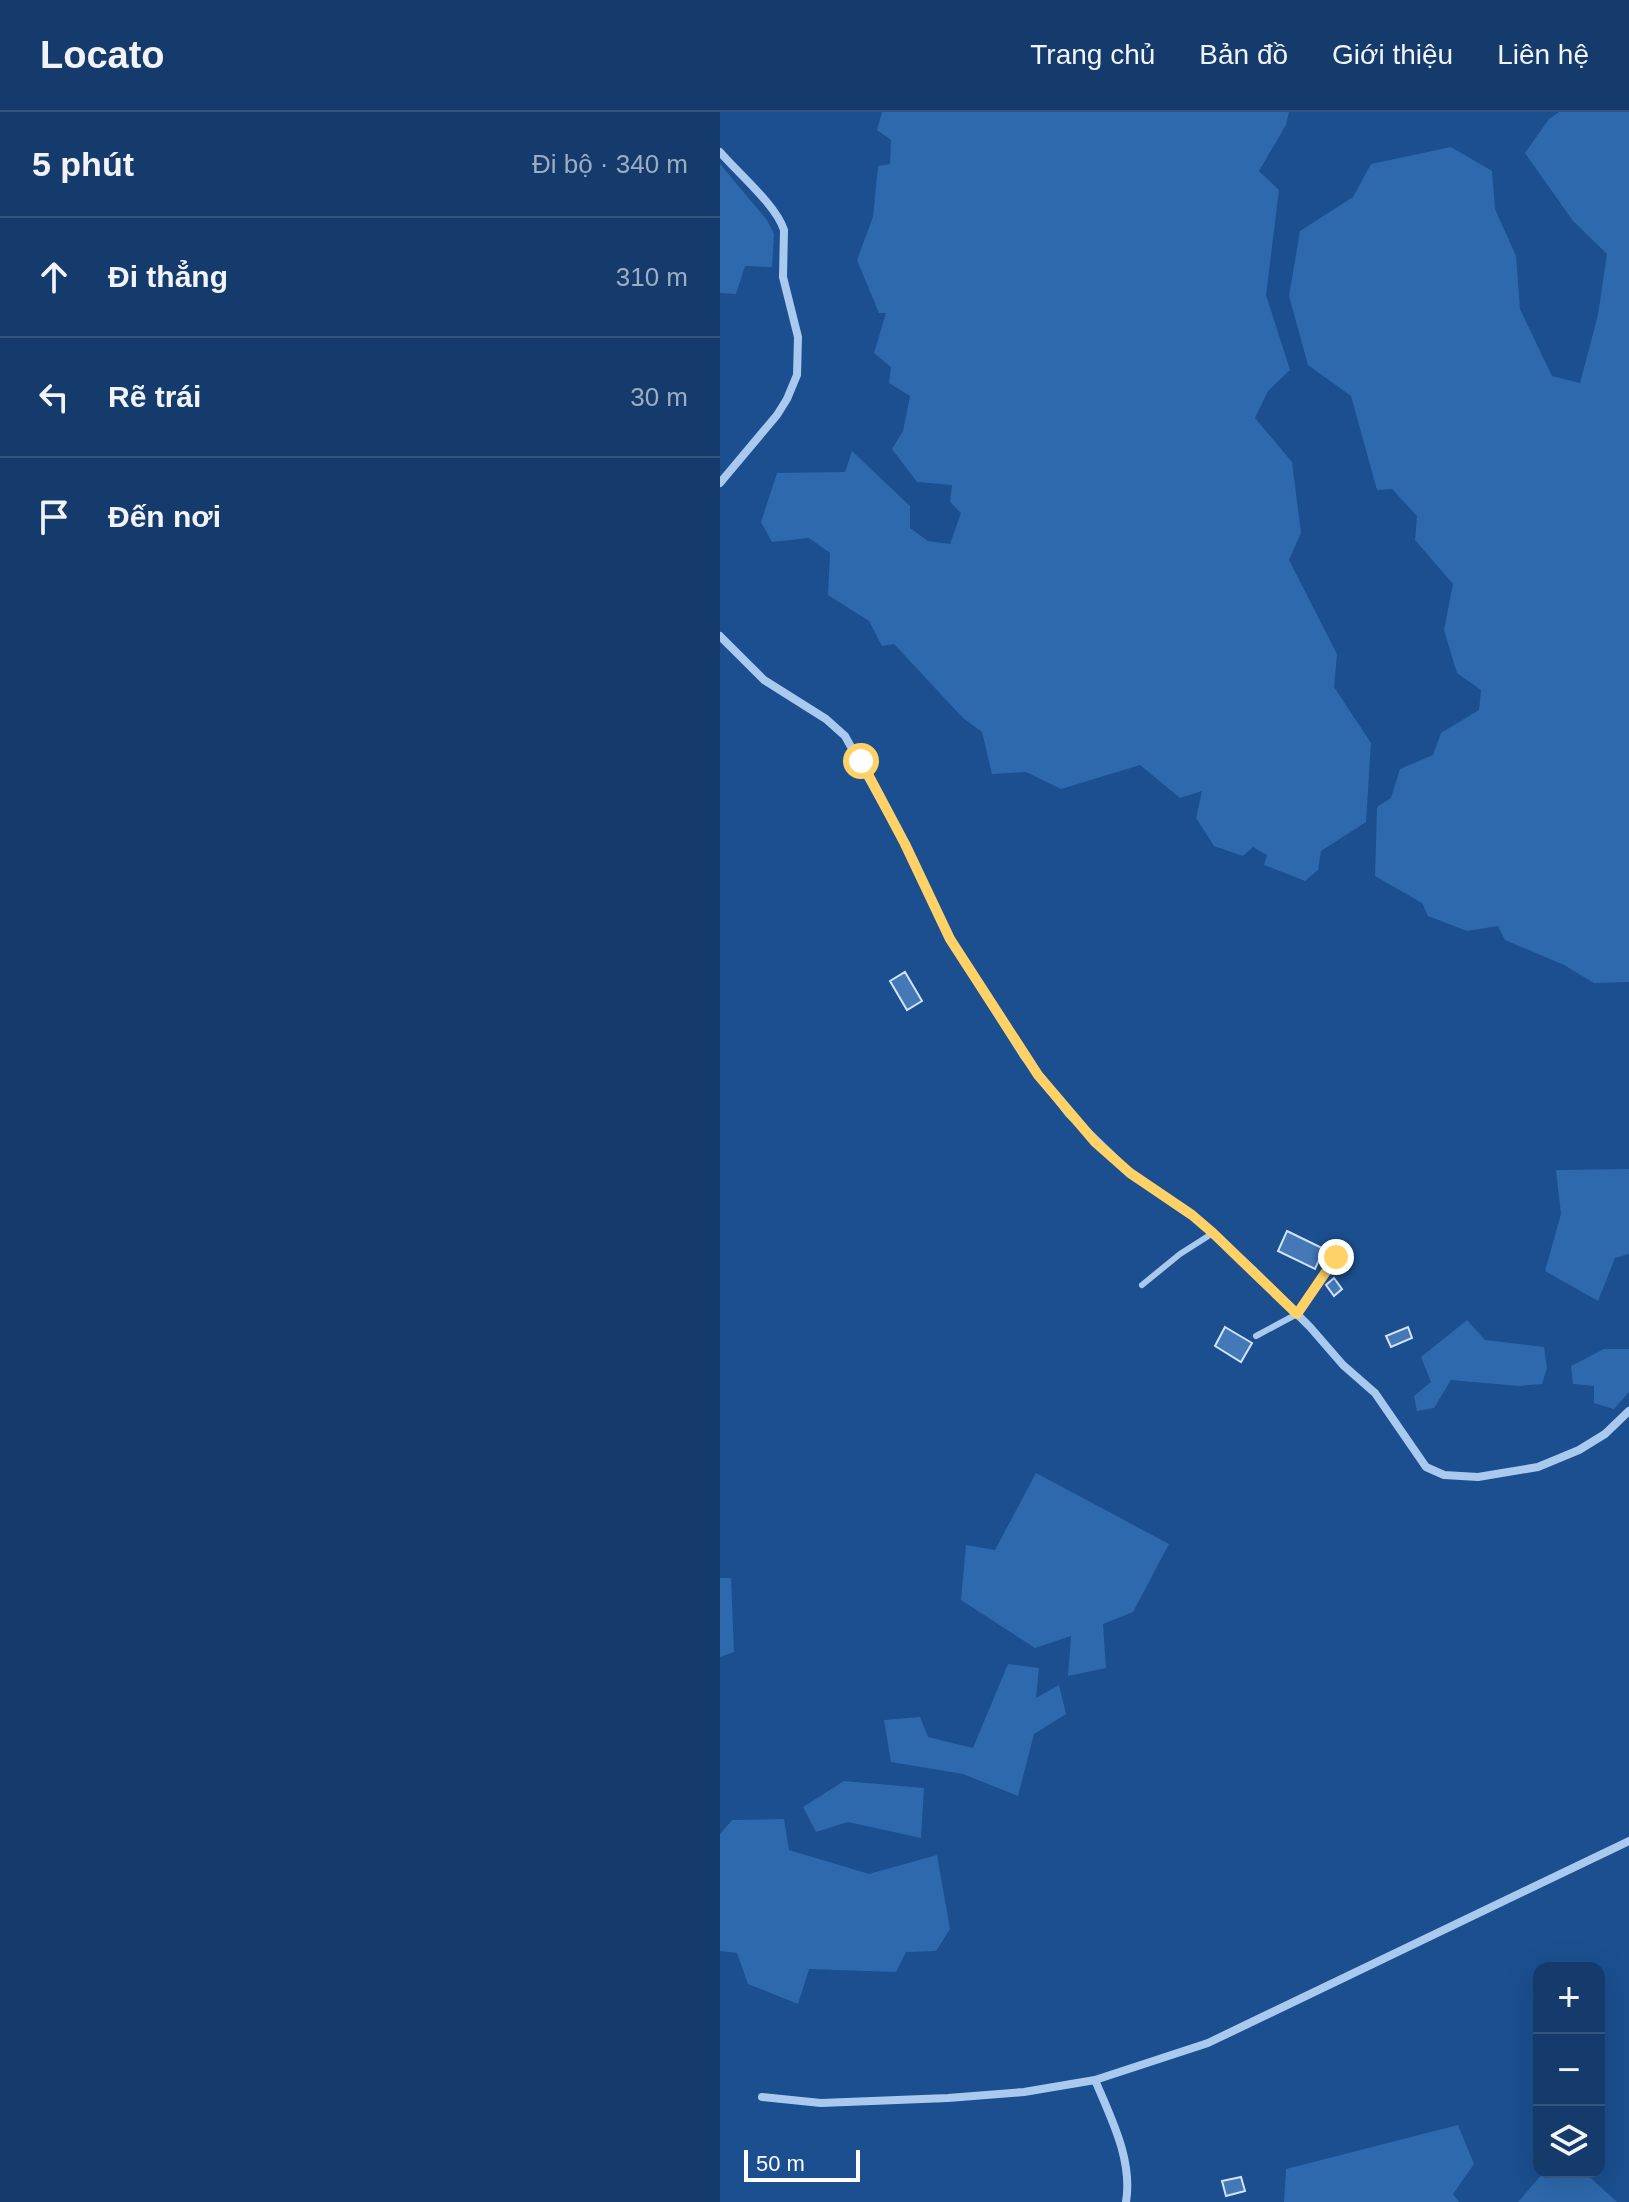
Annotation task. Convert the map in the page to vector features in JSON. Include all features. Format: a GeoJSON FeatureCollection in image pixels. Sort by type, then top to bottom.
{"type":"FeatureCollection","features":[{"type":"Feature","properties":{"kind":"street"},"geometry":{"type":"LineString","coordinates":[[720,152],[781,222],[784,230],[784,289],[799,349],[797,375],[787,399],[720,483]]}},
{"type":"Feature","properties":{"kind":"street"},"geometry":{"type":"LineString","coordinates":[[720,636],[764,680],[814,711],[845,736],[905,844],[950,939],[1024,1056],[1069,1114],[1130,1173],[1213,1233],[1297,1314],[1343,1365],[1375,1393],[1426,1467],[1444,1475],[1497,1476],[1551,1463],[1605,1434],[1629,1411]]}},
{"type":"Feature","properties":{"kind":"street"},"geometry":{"type":"LineString","coordinates":[[762,2097],[821,2103],[973,2097],[1095,2080],[1208,2043],[1629,1841]]}},
{"type":"Feature","properties":{"kind":"street"},"geometry":{"type":"LineString","coordinates":[[1095,2080],[1122,2149],[1128,2181],[1126,2202]]}},
{"type":"Feature","properties":{"kind":"lane"},"geometry":{"type":"LineString","coordinates":[[1142,1285],[1180,1254],[1213,1233]]}},
{"type":"Feature","properties":{"kind":"lane"},"geometry":{"type":"LineString","coordinates":[[1256,1336],[1297,1314],[1336,1257]]}},
{"type":"Feature","properties":{"kind":"shaded area"},"geometry":{"type":"Polygon","coordinates":[[[882,112],[1289,112],[1286,125],[1259,171],[1279,190],[1266,295],[1290,370],[1268,391],[1255,418],[1292,462],[1301,533],[1289,560],[1337,654],[1334,687],[1371,743],[1366,822],[1321,851],[1318,870],[1305,881],[1264,865],[1267,855],[1253,847],[1243,856],[1214,846],[1196,818],[1202,791],[1180,798],[1140,765],[1061,789],[1026,772],[992,774],[982,732],[963,718],[894,644],[882,646],[869,621],[828,595],[830,553],[809,538],[772,542],[761,522],[777,473],[845,472],[852,451],[910,506],[910,528],[928,541],[950,544],[961,513],[950,502],[952,485],[917,482],[892,449],[903,431],[910,396],[889,383],[891,367],[874,353],[886,313],[879,313],[857,260],[873,217],[878,166],[890,164],[891,140],[877,130],[882,112]]]}},
{"type":"Feature","properties":{"kind":"shaded area"},"geometry":{"type":"Polygon","coordinates":[[[1559,112],[1629,112],[1629,982],[1594,983],[1564,965],[1505,940],[1498,926],[1467,931],[1428,916],[1422,903],[1375,876],[1377,807],[1391,798],[1400,769],[1433,755],[1441,733],[1479,710],[1481,690],[1457,673],[1444,630],[1453,584],[1415,540],[1417,516],[1392,489],[1377,490],[1351,396],[1308,365],[1289,296],[1300,231],[1353,197],[1371,164],[1451,147],[1492,171],[1495,209],[1516,256],[1520,309],[1552,376],[1580,383],[1598,315],[1607,254],[1573,221],[1525,153],[1549,119],[1559,112]]]}},
{"type":"Feature","properties":{"kind":"shaded area"},"geometry":{"type":"Polygon","coordinates":[[[720,164],[767,220],[774,234],[772,267],[745,266],[736,294],[720,293],[720,164]]]}},
{"type":"Feature","properties":{"kind":"shaded area"},"geometry":{"type":"Polygon","coordinates":[[[1629,1169],[1629,1254],[1615,1258],[1598,1301],[1545,1271],[1561,1214],[1556,1170],[1629,1169]]]}},
{"type":"Feature","properties":{"kind":"shaded area"},"geometry":{"type":"Polygon","coordinates":[[[1467,1320],[1485,1340],[1544,1347],[1547,1368],[1542,1384],[1519,1386],[1451,1380],[1434,1408],[1417,1411],[1414,1396],[1431,1382],[1421,1357],[1467,1320]]]}},
{"type":"Feature","properties":{"kind":"shaded area"},"geometry":{"type":"Polygon","coordinates":[[[1604,1349],[1629,1349],[1629,1392],[1614,1409],[1594,1403],[1594,1386],[1573,1384],[1571,1366],[1604,1349]]]}},
{"type":"Feature","properties":{"kind":"shaded area"},"geometry":{"type":"Polygon","coordinates":[[[1036,1473],[1169,1544],[1133,1612],[1103,1624],[1106,1668],[1068,1676],[1071,1636],[1035,1648],[961,1600],[966,1545],[995,1550],[1036,1473]]]}},
{"type":"Feature","properties":{"kind":"shaded area"},"geometry":{"type":"Polygon","coordinates":[[[720,1578],[731,1578],[734,1652],[720,1657],[720,1578]]]}},
{"type":"Feature","properties":{"kind":"shaded area"},"geometry":{"type":"Polygon","coordinates":[[[1008,1664],[1039,1668],[1036,1698],[1059,1685],[1066,1714],[1034,1734],[1018,1796],[963,1774],[891,1762],[884,1720],[920,1717],[928,1737],[973,1748],[1008,1664]]]}},
{"type":"Feature","properties":{"kind":"shaded area"},"geometry":{"type":"Polygon","coordinates":[[[844,1781],[924,1788],[921,1838],[848,1822],[816,1832],[803,1807],[844,1781]]]}},
{"type":"Feature","properties":{"kind":"shaded area"},"geometry":{"type":"Polygon","coordinates":[[[784,1819],[789,1850],[869,1874],[937,1855],[950,1929],[936,1951],[906,1952],[896,1972],[809,1969],[798,2004],[748,1984],[737,1953],[720,1951],[720,1834],[732,1820],[784,1819]]]}},
{"type":"Feature","properties":{"kind":"shaded area"},"geometry":{"type":"Polygon","coordinates":[[[1458,2125],[1474,2164],[1453,2194],[1459,2202],[1284,2202],[1286,2169],[1458,2125]]]}},
{"type":"Feature","properties":{"kind":"shaded area"},"geometry":{"type":"Polygon","coordinates":[[[1539,2178],[1591,2178],[1617,2202],[1518,2202],[1539,2178]]]}},
{"type":"Feature","properties":{"kind":"building"},"geometry":{"type":"Polygon","coordinates":[[[905,972],[922,1001],[907,1010],[890,981],[905,972]]]}},
{"type":"Feature","properties":{"kind":"building"},"geometry":{"type":"Polygon","coordinates":[[[1287,1231],[1324,1249],[1315,1269],[1278,1251],[1287,1231]]]}},
{"type":"Feature","properties":{"kind":"building"},"geometry":{"type":"Polygon","coordinates":[[[1334,1278],[1342,1289],[1334,1296],[1326,1285],[1334,1278]]]}},
{"type":"Feature","properties":{"kind":"building"},"geometry":{"type":"Polygon","coordinates":[[[1225,1327],[1252,1343],[1241,1362],[1215,1346],[1225,1327]]]}},
{"type":"Feature","properties":{"kind":"building"},"geometry":{"type":"Polygon","coordinates":[[[1408,1327],[1412,1338],[1391,1347],[1386,1336],[1408,1327]]]}},
{"type":"Feature","properties":{"kind":"building"},"geometry":{"type":"Polygon","coordinates":[[[1241,2177],[1245,2191],[1226,2196],[1222,2181],[1241,2177]]]}},
{"type":"Feature","properties":{"kind":"route"},"geometry":{"type":"LineString","coordinates":[[861,761],[950,939],[1024,1056],[1095,1142],[1130,1173],[1192,1215],[1297,1314],[1336,1257]]}}]}
